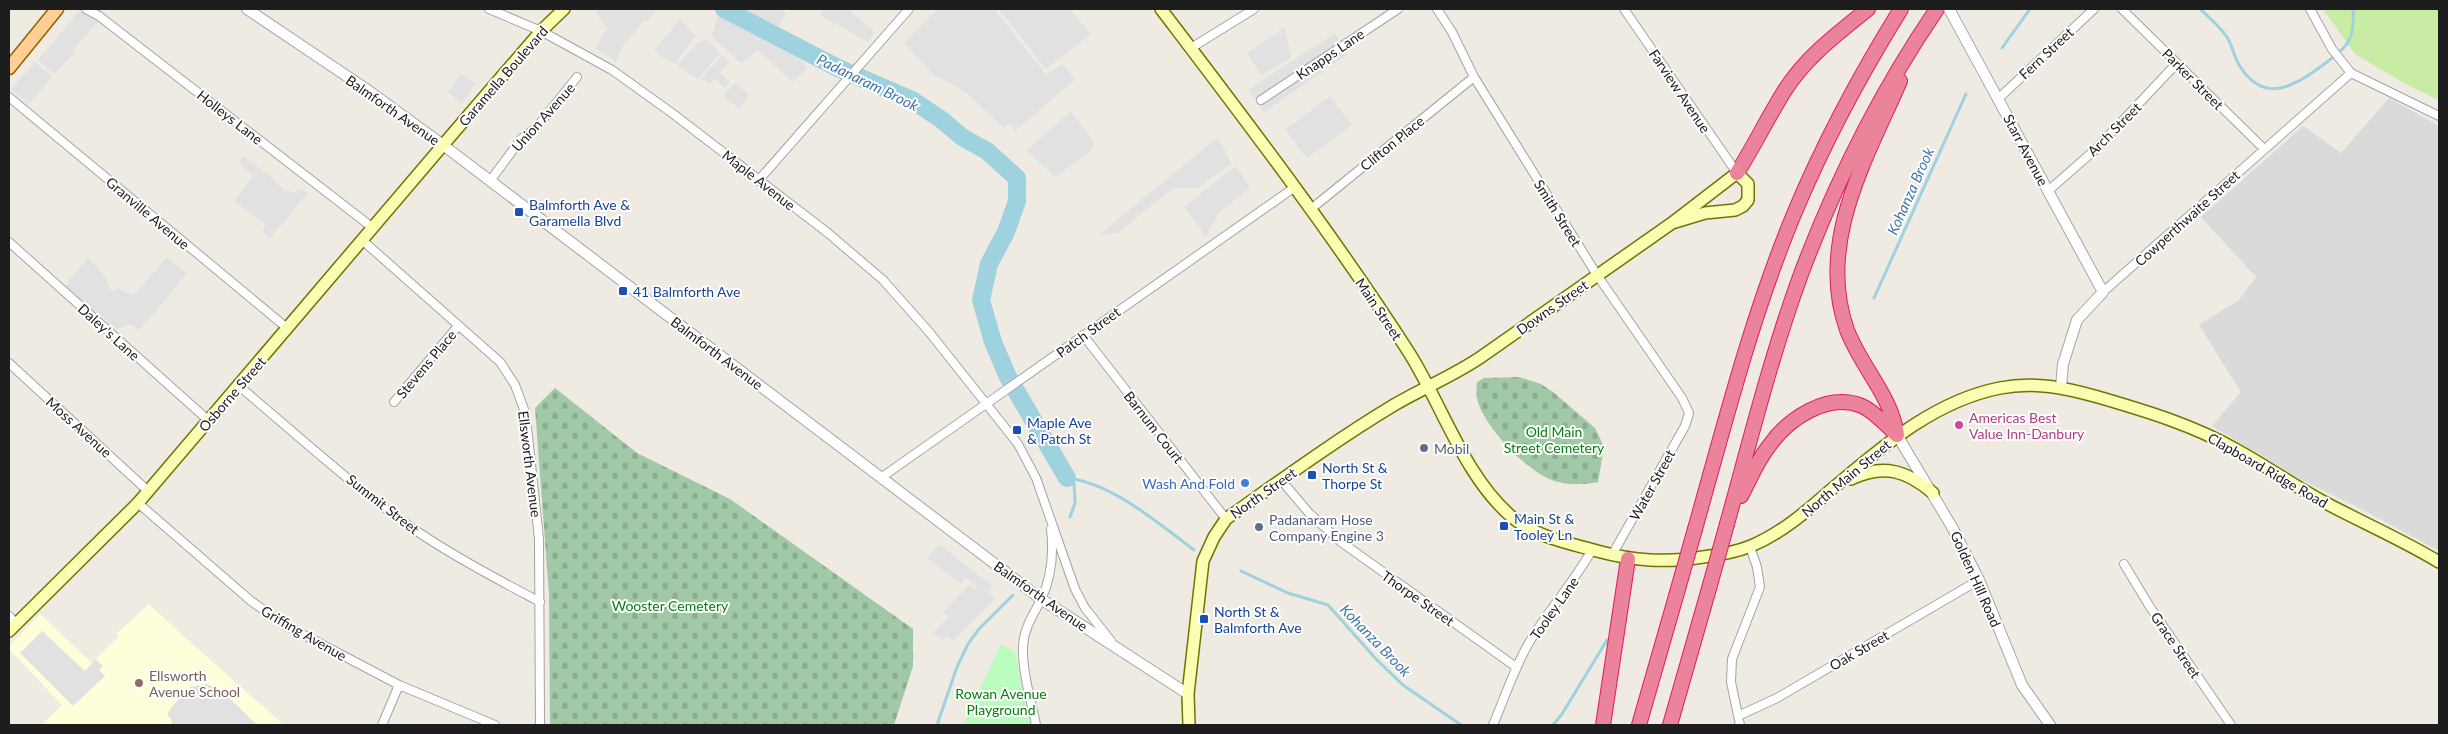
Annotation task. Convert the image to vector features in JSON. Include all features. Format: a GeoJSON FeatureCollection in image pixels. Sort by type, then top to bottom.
{"type":"FeatureCollection","features":[{"type":"Feature","properties":{"kind":"highway"},"geometry":{"type":"LineString","coordinates":[[1737,173],[1785,89],[1798,72],[1821,48],[1868,9]]}},
{"type":"Feature","properties":{"kind":"highway"},"geometry":{"type":"LineString","coordinates":[[1639,725],[1757,314],[1794,215],[1839,115],[1901,9]]}},
{"type":"Feature","properties":{"kind":"highway"},"geometry":{"type":"LineString","coordinates":[[1670,725],[1784,323],[1821,225],[1866,127],[1936,9]]}},
{"type":"Feature","properties":{"kind":"highway"},"geometry":{"type":"LineString","coordinates":[[1897,435],[1895,422],[1887,401],[1855,348],[1847,330],[1838,291],[1838,252],[1852,193],[1924,28]]}},
{"type":"Feature","properties":{"kind":"highway"},"geometry":{"type":"LineString","coordinates":[[1727,524],[1768,447],[1779,434],[1808,412],[1830,404],[1851,403],[1874,414],[1897,435]]}},
{"type":"Feature","properties":{"kind":"highway"},"geometry":{"type":"LineString","coordinates":[[1603,725],[1628,559]]}},
{"type":"Feature","properties":{"kind":"main road"},"geometry":{"type":"LineString","coordinates":[[9,68],[57,9]]}},
{"type":"Feature","properties":{"kind":"main road","name":"Garamella Boulevard"},"geometry":{"type":"LineString","coordinates":[[443,145],[541,32],[564,9]]}},
{"type":"Feature","properties":{"kind":"main road","name":"Main Street"},"geometry":{"type":"LineString","coordinates":[[1161,9],[1311,209],[1408,351],[1481,483],[1500,507],[1533,530],[1592,550],[1628,559]]}},
{"type":"Feature","properties":{"kind":"main road","name":"Osborne Street"},"geometry":{"type":"LineString","coordinates":[[11,624],[138,503],[443,145]]}},
{"type":"Feature","properties":{"kind":"main road","name":"Downs Street"},"geometry":{"type":"LineString","coordinates":[[1429,386],[1461,370],[1672,223],[1737,173],[1748,184],[1748,200],[1735,210],[1689,217],[1672,223]]}},
{"type":"Feature","properties":{"kind":"main road","name":"North Main Street"},"geometry":{"type":"LineString","coordinates":[[1628,559],[1668,562],[1723,554],[1750,547],[1778,532],[1897,435],[1954,404],[2001,387],[2032,385],[2061,387]]}},
{"type":"Feature","properties":{"kind":"main road","name":"North Street"},"geometry":{"type":"LineString","coordinates":[[1189,725],[1188,694],[1203,561],[1214,537],[1226,519],[1363,424],[1429,386]]}},
{"type":"Feature","properties":{"kind":"main road","name":"Clapboard Ridge Road"},"geometry":{"type":"LineString","coordinates":[[2061,387],[2173,420],[2203,432],[2239,451],[2322,501],[2410,544],[2439,562]]}},
{"type":"Feature","properties":{"kind":"main road"},"geometry":{"type":"LineString","coordinates":[[1838,485],[1861,474],[1879,470],[1908,475],[1933,493]]}},
{"type":"Feature","properties":{"kind":"street","name":"Holleys Lane"},"geometry":{"type":"LineString","coordinates":[[86,9],[99,16],[373,228]]}},
{"type":"Feature","properties":{"kind":"street","name":"Balmforth Avenue"},"geometry":{"type":"LineString","coordinates":[[248,9],[369,91],[443,145],[1041,599],[1188,694]]}},
{"type":"Feature","properties":{"kind":"street","name":"Maple Avenue"},"geometry":{"type":"LineString","coordinates":[[489,9],[541,32],[612,70],[672,113],[828,233],[882,280],[930,334],[1018,444],[1036,478],[1050,514]]}},
{"type":"Feature","properties":{"kind":"street"},"geometry":{"type":"LineString","coordinates":[[758,181],[847,82],[909,9]]}},
{"type":"Feature","properties":{"kind":"street"},"geometry":{"type":"LineString","coordinates":[[1191,48],[1254,9]]}},
{"type":"Feature","properties":{"kind":"street","name":"Knapps Lane"},"geometry":{"type":"LineString","coordinates":[[1262,100],[1398,9]]}},
{"type":"Feature","properties":{"kind":"street","name":"Smith Street"},"geometry":{"type":"LineString","coordinates":[[1436,9],[1452,32],[1474,77],[1597,275],[1682,398],[1689,412]]}},
{"type":"Feature","properties":{"kind":"street","name":"Farview Avenue"},"geometry":{"type":"LineString","coordinates":[[1624,9],[1737,173]]}},
{"type":"Feature","properties":{"kind":"street","name":"Starr Avenue"},"geometry":{"type":"LineString","coordinates":[[1949,9],[1999,98],[2102,292]]}},
{"type":"Feature","properties":{"kind":"street","name":"Fern Street"},"geometry":{"type":"LineString","coordinates":[[1999,98],[2094,9]]}},
{"type":"Feature","properties":{"kind":"street","name":"Parker Street"},"geometry":{"type":"LineString","coordinates":[[2122,9],[2264,149]]}},
{"type":"Feature","properties":{"kind":"street"},"geometry":{"type":"LineString","coordinates":[[2310,9],[2332,49],[2351,73],[2439,116]]}},
{"type":"Feature","properties":{"kind":"street","name":"Arch Street"},"geometry":{"type":"LineString","coordinates":[[2048,191],[2097,148],[2178,63]]}},
{"type":"Feature","properties":{"kind":"street","name":"Cowperthwaite Street"},"geometry":{"type":"LineString","coordinates":[[2061,387],[2063,364],[2077,320],[2102,292],[2351,73]]}},
{"type":"Feature","properties":{"kind":"street","name":"Clifton Place"},"geometry":{"type":"LineString","coordinates":[[1311,209],[1474,77]]}},
{"type":"Feature","properties":{"kind":"street","name":"Union Avenue"},"geometry":{"type":"LineString","coordinates":[[490,181],[521,139],[537,126],[577,78]]}},
{"type":"Feature","properties":{"kind":"street","name":"Granville Avenue"},"geometry":{"type":"LineString","coordinates":[[9,97],[287,328]]}},
{"type":"Feature","properties":{"kind":"street","name":"Patch Street"},"geometry":{"type":"LineString","coordinates":[[882,477],[1020,382],[1083,335],[1295,187]]}},
{"type":"Feature","properties":{"kind":"street","name":"Ellsworth Avenue"},"geometry":{"type":"LineString","coordinates":[[362,240],[500,362],[515,385],[525,412],[539,539],[540,725]]}},
{"type":"Feature","properties":{"kind":"street","name":"Daley's Lane"},"geometry":{"type":"LineString","coordinates":[[9,242],[209,421]]}},
{"type":"Feature","properties":{"kind":"street","name":"Stevens Place"},"geometry":{"type":"LineString","coordinates":[[394,402],[458,326]]}},
{"type":"Feature","properties":{"kind":"street","name":"Barnum Court"},"geometry":{"type":"LineString","coordinates":[[1083,335],[1226,519]]}},
{"type":"Feature","properties":{"kind":"street","name":"Moss Avenue"},"geometry":{"type":"LineString","coordinates":[[9,363],[148,490]]}},
{"type":"Feature","properties":{"kind":"street","name":"Summit Street"},"geometry":{"type":"LineString","coordinates":[[239,386],[377,502],[413,528],[453,555],[540,602]]}},
{"type":"Feature","properties":{"kind":"street","name":"Water Street"},"geometry":{"type":"LineString","coordinates":[[1612,555],[1685,426],[1689,412]]}},
{"type":"Feature","properties":{"kind":"street","name":"Golden Hill Road"},"geometry":{"type":"LineString","coordinates":[[1897,435],[1933,493],[1979,580],[2022,685],[2050,725]]}},
{"type":"Feature","properties":{"kind":"street","name":"Thorpe Street"},"geometry":{"type":"LineString","coordinates":[[1281,480],[1308,513],[1341,542],[1516,667]]}},
{"type":"Feature","properties":{"kind":"street","name":"Griffing Avenue"},"geometry":{"type":"LineString","coordinates":[[138,503],[251,601],[285,625],[399,685],[495,725]]}},
{"type":"Feature","properties":{"kind":"street"},"geometry":{"type":"LineString","coordinates":[[1036,725],[1025,670],[1023,645],[1029,620],[1041,599],[1050,575],[1054,552],[1050,514]]}},
{"type":"Feature","properties":{"kind":"street"},"geometry":{"type":"LineString","coordinates":[[1050,514],[1075,589],[1099,628],[1117,648]]}},
{"type":"Feature","properties":{"kind":"street"},"geometry":{"type":"LineString","coordinates":[[1740,725],[1731,682],[1732,659],[1760,587],[1757,568],[1750,547]]}},
{"type":"Feature","properties":{"kind":"street","name":"Tooley Lane"},"geometry":{"type":"LineString","coordinates":[[1516,667],[1531,640],[1576,579],[1592,550]]}},
{"type":"Feature","properties":{"kind":"street","name":"Grace Street"},"geometry":{"type":"LineString","coordinates":[[2124,564],[2231,725]]}},
{"type":"Feature","properties":{"kind":"street","name":"Oak Street"},"geometry":{"type":"LineString","coordinates":[[1738,716],[1777,698],[1979,580]]}},
{"type":"Feature","properties":{"kind":"street"},"geometry":{"type":"LineString","coordinates":[[1493,725],[1516,667]]}},
{"type":"Feature","properties":{"kind":"street"},"geometry":{"type":"LineString","coordinates":[[382,725],[399,685]]}},
{"type":"Feature","properties":{"kind":"shaded area"},"geometry":{"type":"Polygon","coordinates":[[[657,9],[647,22],[643,22],[623,45],[616,62],[595,48],[608,28],[599,18],[595,10],[657,9]]]}},
{"type":"Feature","properties":{"kind":"shaded area"},"geometry":{"type":"Polygon","coordinates":[[[741,9],[778,9],[786,13],[777,28],[741,9]]]}},
{"type":"Feature","properties":{"kind":"shaded area"},"geometry":{"type":"Polygon","coordinates":[[[824,9],[848,9],[875,32],[868,42],[820,15],[824,9]]]}},
{"type":"Feature","properties":{"kind":"shaded area"},"geometry":{"type":"Polygon","coordinates":[[[938,9],[994,9],[1046,75],[1062,64],[1075,79],[1014,132],[1011,123],[1004,128],[964,91],[934,75],[904,43],[938,9]]]}},
{"type":"Feature","properties":{"kind":"shaded area"},"geometry":{"type":"Polygon","coordinates":[[[999,9],[1070,9],[1091,34],[1046,69],[999,9]]]}},
{"type":"Feature","properties":{"kind":"shaded area"},"geometry":{"type":"Polygon","coordinates":[[[80,10],[98,22],[73,49],[75,52],[54,74],[38,60],[80,10]]]}},
{"type":"Feature","properties":{"kind":"shaded area"},"geometry":{"type":"Polygon","coordinates":[[[718,16],[789,48],[807,67],[793,82],[758,50],[741,63],[712,37],[718,16]]]}},
{"type":"Feature","properties":{"kind":"shaded area"},"geometry":{"type":"Polygon","coordinates":[[[680,19],[696,36],[674,64],[654,51],[680,19]]]}},
{"type":"Feature","properties":{"kind":"shaded area"},"geometry":{"type":"Polygon","coordinates":[[[1285,27],[1291,58],[1261,75],[1247,53],[1285,27]]]}},
{"type":"Feature","properties":{"kind":"shaded area"},"geometry":{"type":"Polygon","coordinates":[[[1335,33],[1347,55],[1264,112],[1248,90],[1335,33]]]}},
{"type":"Feature","properties":{"kind":"shaded area"},"geometry":{"type":"Polygon","coordinates":[[[707,40],[720,53],[698,79],[676,64],[698,43],[707,40]]]}},
{"type":"Feature","properties":{"kind":"shaded area"},"geometry":{"type":"Polygon","coordinates":[[[722,55],[729,62],[720,73],[730,82],[725,88],[715,79],[710,84],[702,78],[722,55]]]}},
{"type":"Feature","properties":{"kind":"shaded area"},"geometry":{"type":"Polygon","coordinates":[[[35,62],[52,76],[29,104],[11,89],[35,62]]]}},
{"type":"Feature","properties":{"kind":"shaded area"},"geometry":{"type":"Polygon","coordinates":[[[461,74],[475,83],[462,104],[448,92],[461,74]]]}},
{"type":"Feature","properties":{"kind":"shaded area"},"geometry":{"type":"Polygon","coordinates":[[[735,82],[749,95],[739,109],[723,96],[735,82]]]}},
{"type":"Feature","properties":{"kind":"shaded area"},"geometry":{"type":"Polygon","coordinates":[[[1330,96],[1352,125],[1307,158],[1285,130],[1330,96]]]}},
{"type":"Feature","properties":{"kind":"shaded area"},"geometry":{"type":"Polygon","coordinates":[[[2389,98],[2439,126],[2439,551],[2302,480],[2212,426],[2241,392],[2199,325],[2239,300],[2256,277],[2201,217],[2303,126],[2341,153],[2389,98]]]}},
{"type":"Feature","properties":{"kind":"shaded area"},"geometry":{"type":"Polygon","coordinates":[[[1071,112],[1094,141],[1093,149],[1055,177],[1026,150],[1071,112]]]}},
{"type":"Feature","properties":{"kind":"shaded area"},"geometry":{"type":"Polygon","coordinates":[[[1218,137],[1231,164],[1197,188],[1173,188],[1118,233],[1099,235],[1218,137]]]}},
{"type":"Feature","properties":{"kind":"shaded area"},"geometry":{"type":"Polygon","coordinates":[[[244,157],[271,177],[284,190],[294,192],[302,189],[308,193],[270,238],[263,233],[265,224],[234,201],[253,176],[239,163],[244,157]]]}},
{"type":"Feature","properties":{"kind":"shaded area"},"geometry":{"type":"Polygon","coordinates":[[[1236,166],[1250,188],[1219,213],[1206,236],[1184,207],[1236,166]]]}},
{"type":"Feature","properties":{"kind":"shaded area"},"geometry":{"type":"Polygon","coordinates":[[[88,257],[106,278],[110,289],[114,291],[119,288],[130,295],[135,294],[167,257],[187,274],[139,330],[131,324],[117,329],[65,286],[88,257]]]}},
{"type":"Feature","properties":{"kind":"shaded area"},"geometry":{"type":"Polygon","coordinates":[[[939,544],[992,586],[989,593],[995,598],[952,641],[947,636],[942,641],[933,633],[949,617],[943,612],[969,585],[974,590],[977,587],[966,577],[961,584],[927,558],[939,544]]]}},
{"type":"Feature","properties":{"kind":"shaded area","name":"Ellsworth Avenue School"},"geometry":{"type":"Polygon","coordinates":[[[149,604],[284,725],[42,725],[62,705],[9,649],[9,646],[40,614],[92,663],[119,636],[117,633],[149,604]]]}},
{"type":"Feature","properties":{"kind":"shaded area"},"geometry":{"type":"Polygon","coordinates":[[[42,631],[85,671],[96,659],[103,666],[99,670],[105,676],[73,706],[20,653],[42,631]]]}},
{"type":"Feature","properties":{"kind":"shaded area"},"geometry":{"type":"Polygon","coordinates":[[[206,684],[220,689],[257,725],[172,725],[171,719],[167,715],[171,708],[190,687],[206,684]]]}},
{"type":"Feature","properties":{"kind":"green space"},"geometry":{"type":"Polygon","coordinates":[[[2323,9],[2439,9],[2439,100],[2404,83],[2355,54],[2323,9]]]}},
{"type":"Feature","properties":{"kind":"green space","name":"Old Main Street Cemetery"},"geometry":{"type":"Polygon","coordinates":[[[1519,377],[1541,384],[1553,392],[1595,428],[1604,447],[1598,482],[1586,484],[1561,483],[1539,474],[1508,447],[1490,426],[1478,402],[1476,394],[1477,382],[1484,378],[1519,377]]]}},
{"type":"Feature","properties":{"kind":"green space","name":"Wooster Cemetery"},"geometry":{"type":"Polygon","coordinates":[[[555,388],[637,453],[730,499],[913,629],[913,666],[894,725],[550,725],[549,594],[535,408],[555,388]]]}},
{"type":"Feature","properties":{"kind":"green space","name":"Rowan Avenue Playground"},"geometry":{"type":"Polygon","coordinates":[[[1001,644],[1015,652],[1030,725],[963,725],[1001,644]]]}},
{"type":"Feature","properties":{"kind":"waterway","name":"Padanaram Brook"},"geometry":{"type":"LineString","coordinates":[[724,9],[838,68],[912,100],[942,120],[962,137],[987,151],[1017,178],[1017,201],[1006,232],[989,264],[981,300],[993,342],[1008,377],[1067,478]]}},
{"type":"Feature","properties":{"kind":"waterway","name":"Kohanza Brook"},"geometry":{"type":"LineString","coordinates":[[2002,48],[2030,9]]}},
{"type":"Feature","properties":{"kind":"waterway","name":"Kohanza Brook"},"geometry":{"type":"LineString","coordinates":[[2200,9],[2227,37],[2239,65],[2249,77],[2258,85],[2269,88],[2279,88],[2301,80],[2339,53],[2351,36],[2353,9]]}},
{"type":"Feature","properties":{"kind":"waterway","name":"Kohanza Brook"},"geometry":{"type":"LineString","coordinates":[[1874,298],[1966,94]]}},
{"type":"Feature","properties":{"kind":"waterway","name":"Kohanza Brook"},"geometry":{"type":"LineString","coordinates":[[1067,478],[1084,481],[1117,496],[1150,517],[1194,550]]}},
{"type":"Feature","properties":{"kind":"waterway","name":"Padanaram Brook"},"geometry":{"type":"LineString","coordinates":[[1068,479],[1074,483],[1075,503],[1070,517]]}},
{"type":"Feature","properties":{"kind":"waterway","name":"Kohanza Brook"},"geometry":{"type":"LineString","coordinates":[[1241,571],[1288,593],[1328,605],[1376,659],[1403,685],[1461,725]]}},
{"type":"Feature","properties":{"kind":"waterway","name":"Padanaram Brook"},"geometry":{"type":"LineString","coordinates":[[937,725],[957,667],[968,644],[979,629],[1013,595]]}},
{"type":"Feature","properties":{"kind":"waterway","name":"Kohanza Brook"},"geometry":{"type":"LineString","coordinates":[[1553,725],[1562,714],[1607,640]]}},
{"type":"Feature","properties":{"kind":"place","name":"Balmforth Ave & Garamella Blvd"},"geometry":{"type":"Point","coordinates":[519,212]}},
{"type":"Feature","properties":{"kind":"place","name":"41 Balmforth Ave"},"geometry":{"type":"Point","coordinates":[623,291]}},
{"type":"Feature","properties":{"kind":"place","name":"Americas Best Value Inn-Danbury"},"geometry":{"type":"Point","coordinates":[1959,425]}},
{"type":"Feature","properties":{"kind":"place","name":"Maple Ave & Patch St"},"geometry":{"type":"Point","coordinates":[1017,430]}},
{"type":"Feature","properties":{"kind":"place","name":"Mobil"},"geometry":{"type":"Point","coordinates":[1424,448]}},
{"type":"Feature","properties":{"kind":"place","name":"North St & Thorpe St"},"geometry":{"type":"Point","coordinates":[1312,475]}},
{"type":"Feature","properties":{"kind":"place","name":"Wash And Fold"},"geometry":{"type":"Point","coordinates":[1245,483]}},
{"type":"Feature","properties":{"kind":"place","name":"Main St & Tooley Ln"},"geometry":{"type":"Point","coordinates":[1504,526]}},
{"type":"Feature","properties":{"kind":"place","name":"Padanaram Hose Company Engine 3"},"geometry":{"type":"Point","coordinates":[1259,527]}},
{"type":"Feature","properties":{"kind":"place","name":"North St & Balmforth Ave"},"geometry":{"type":"Point","coordinates":[1204,619]}},
{"type":"Feature","properties":{"kind":"place","name":"Ellsworth Avenue School"},"geometry":{"type":"Point","coordinates":[139,683]}}]}
